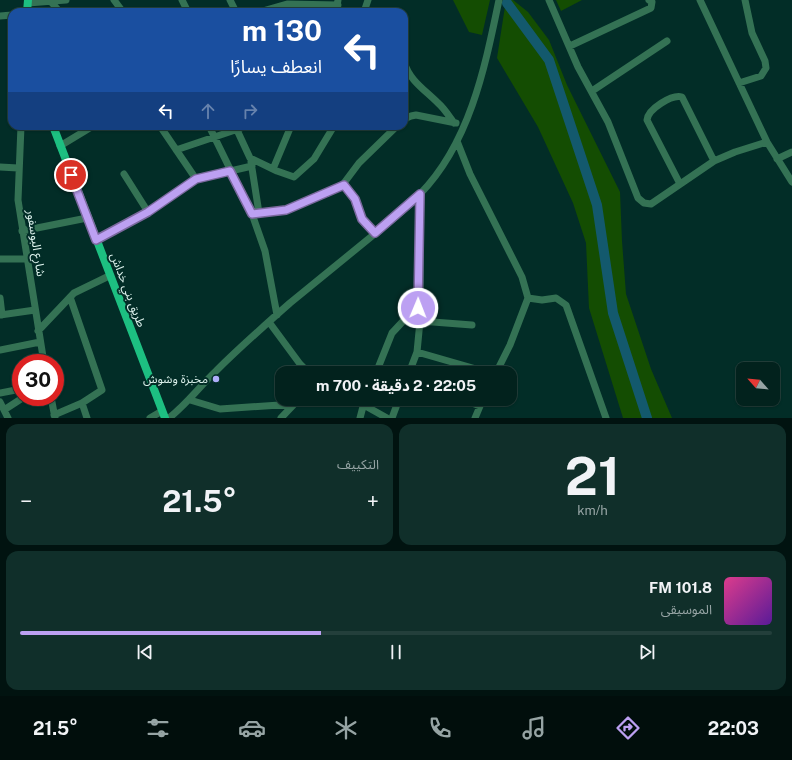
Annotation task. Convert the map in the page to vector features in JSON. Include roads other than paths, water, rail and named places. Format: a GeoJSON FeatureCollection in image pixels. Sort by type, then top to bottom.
{"type":"FeatureCollection","features":[{"type":"Feature","properties":{"kind":"main road","name":"طريق بني خداش"},"geometry":{"type":"LineString","coordinates":[[54,130],[109,276],[164,415]]}},
{"type":"Feature","properties":{"kind":"street"},"geometry":{"type":"LineString","coordinates":[[28,5],[66,0]]}},
{"type":"Feature","properties":{"kind":"street"},"geometry":{"type":"LineString","coordinates":[[170,418],[190,400],[217,369],[269,322],[420,194],[438,171],[457,141],[464,125],[485,65],[499,0]]}},
{"type":"Feature","properties":{"kind":"street"},"geometry":{"type":"LineString","coordinates":[[549,0],[578,67],[592,91],[621,151],[640,201],[651,204],[714,161],[735,152],[767,142]]}},
{"type":"Feature","properties":{"kind":"street"},"geometry":{"type":"LineString","coordinates":[[570,46],[652,8],[652,2],[649,0]]}},
{"type":"Feature","properties":{"kind":"street"},"geometry":{"type":"LineString","coordinates":[[700,0],[767,142],[792,182]]}},
{"type":"Feature","properties":{"kind":"street"},"geometry":{"type":"LineString","coordinates":[[739,83],[761,76],[766,68],[765,61],[752,32],[745,0]]}},
{"type":"Feature","properties":{"kind":"street"},"geometry":{"type":"LineString","coordinates":[[52,3],[56,8]]}},
{"type":"Feature","properties":{"kind":"street"},"geometry":{"type":"LineString","coordinates":[[272,8],[281,5],[338,8]]}},
{"type":"Feature","properties":{"kind":"street"},"geometry":{"type":"LineString","coordinates":[[592,91],[667,41]]}},
{"type":"Feature","properties":{"kind":"street"},"geometry":{"type":"LineString","coordinates":[[408,72],[414,81],[439,104],[454,123]]}},
{"type":"Feature","properties":{"kind":"street"},"geometry":{"type":"LineString","coordinates":[[680,184],[647,120],[651,110],[674,96],[682,97],[714,161]]}},
{"type":"Feature","properties":{"kind":"street"},"geometry":{"type":"LineString","coordinates":[[408,117],[416,115],[464,125]]}},
{"type":"Feature","properties":{"kind":"street","name":"شارع البوسفور"},"geometry":{"type":"LineString","coordinates":[[21,130],[18,168],[18,200],[26,259],[42,354]]}},
{"type":"Feature","properties":{"kind":"street"},"geometry":{"type":"LineString","coordinates":[[60,146],[86,130]]}},
{"type":"Feature","properties":{"kind":"street"},"geometry":{"type":"LineString","coordinates":[[163,130],[196,179]]}},
{"type":"Feature","properties":{"kind":"street"},"geometry":{"type":"LineString","coordinates":[[211,130],[230,171],[255,214]]}},
{"type":"Feature","properties":{"kind":"street"},"geometry":{"type":"LineString","coordinates":[[176,150],[237,130],[250,158],[252,166],[255,214],[268,262],[277,315]]}},
{"type":"Feature","properties":{"kind":"street"},"geometry":{"type":"LineString","coordinates":[[274,169],[289,130]]}},
{"type":"Feature","properties":{"kind":"street"},"geometry":{"type":"LineString","coordinates":[[250,158],[284,174],[295,176],[314,159],[332,130]]}},
{"type":"Feature","properties":{"kind":"street"},"geometry":{"type":"LineString","coordinates":[[255,214],[286,210],[344,185],[359,163],[393,130]]}},
{"type":"Feature","properties":{"kind":"street"},"geometry":{"type":"LineString","coordinates":[[457,141],[470,174],[522,278],[528,298],[510,345],[500,366]]}},
{"type":"Feature","properties":{"kind":"street"},"geometry":{"type":"LineString","coordinates":[[777,158],[792,152]]}},
{"type":"Feature","properties":{"kind":"street"},"geometry":{"type":"LineString","coordinates":[[96,240],[148,212],[196,179],[252,166]]}},
{"type":"Feature","properties":{"kind":"street"},"geometry":{"type":"LineString","coordinates":[[0,167],[18,168]]}},
{"type":"Feature","properties":{"kind":"street"},"geometry":{"type":"LineString","coordinates":[[124,174],[148,212]]}},
{"type":"Feature","properties":{"kind":"street"},"geometry":{"type":"LineString","coordinates":[[344,185],[355,199],[362,219],[375,233]]}},
{"type":"Feature","properties":{"kind":"street"},"geometry":{"type":"LineString","coordinates":[[412,366],[417,352],[420,321],[418,308],[420,194]]}},
{"type":"Feature","properties":{"kind":"street"},"geometry":{"type":"LineString","coordinates":[[22,231],[87,218]]}},
{"type":"Feature","properties":{"kind":"street"},"geometry":{"type":"LineString","coordinates":[[0,259],[26,259]]}},
{"type":"Feature","properties":{"kind":"street"},"geometry":{"type":"LineString","coordinates":[[38,331],[70,297],[109,276]]}},
{"type":"Feature","properties":{"kind":"street"},"geometry":{"type":"LineString","coordinates":[[53,406],[55,417],[100,393],[103,388],[70,297]]}},
{"type":"Feature","properties":{"kind":"street"},"geometry":{"type":"LineString","coordinates":[[0,298],[1,315],[35,310]]}},
{"type":"Feature","properties":{"kind":"street"},"geometry":{"type":"LineString","coordinates":[[528,298],[542,300],[556,298],[566,305],[606,418]]}},
{"type":"Feature","properties":{"kind":"street"},"geometry":{"type":"LineString","coordinates":[[379,366],[392,333],[418,308]]}},
{"type":"Feature","properties":{"kind":"street"},"geometry":{"type":"LineString","coordinates":[[420,321],[472,326]]}},
{"type":"Feature","properties":{"kind":"street"},"geometry":{"type":"LineString","coordinates":[[269,322],[302,366]]}},
{"type":"Feature","properties":{"kind":"street"},"geometry":{"type":"LineString","coordinates":[[0,350],[40,342]]}},
{"type":"Feature","properties":{"kind":"street"},"geometry":{"type":"LineString","coordinates":[[417,352],[466,366]]}},
{"type":"Feature","properties":{"kind":"street"},"geometry":{"type":"LineString","coordinates":[[0,393],[12,391]]}},
{"type":"Feature","properties":{"kind":"street"},"geometry":{"type":"LineString","coordinates":[[190,400],[220,409],[275,404]]}},
{"type":"Feature","properties":{"kind":"street"},"geometry":{"type":"LineString","coordinates":[[0,402],[7,418]]}},
{"type":"Feature","properties":{"kind":"street"},"geometry":{"type":"LineString","coordinates":[[82,403],[87,418]]}},
{"type":"Feature","properties":{"kind":"street"},"geometry":{"type":"LineString","coordinates":[[4,410],[12,405]]}},
{"type":"Feature","properties":{"kind":"street"},"geometry":{"type":"LineString","coordinates":[[281,418],[292,406]]}},
{"type":"Feature","properties":{"kind":"street"},"geometry":{"type":"LineString","coordinates":[[360,418],[362,406]]}},
{"type":"Feature","properties":{"kind":"street"},"geometry":{"type":"LineString","coordinates":[[369,406],[387,418]]}},
{"type":"Feature","properties":{"kind":"street"},"geometry":{"type":"LineString","coordinates":[[392,418],[396,406]]}},
{"type":"Feature","properties":{"kind":"street"},"geometry":{"type":"LineString","coordinates":[[475,418],[480,406]]}},
{"type":"Feature","properties":{"kind":"street"},"geometry":{"type":"LineString","coordinates":[[150,418],[164,415]]}},
{"type":"Feature","properties":{"kind":"waterway"},"geometry":{"type":"LineString","coordinates":[[507,3],[549,60],[597,205],[613,313],[647,418]]}},
{"type":"Feature","properties":{"kind":"place","name":"مخبزة وشوش"},"geometry":{"type":"Point","coordinates":[216,379]}}]}
